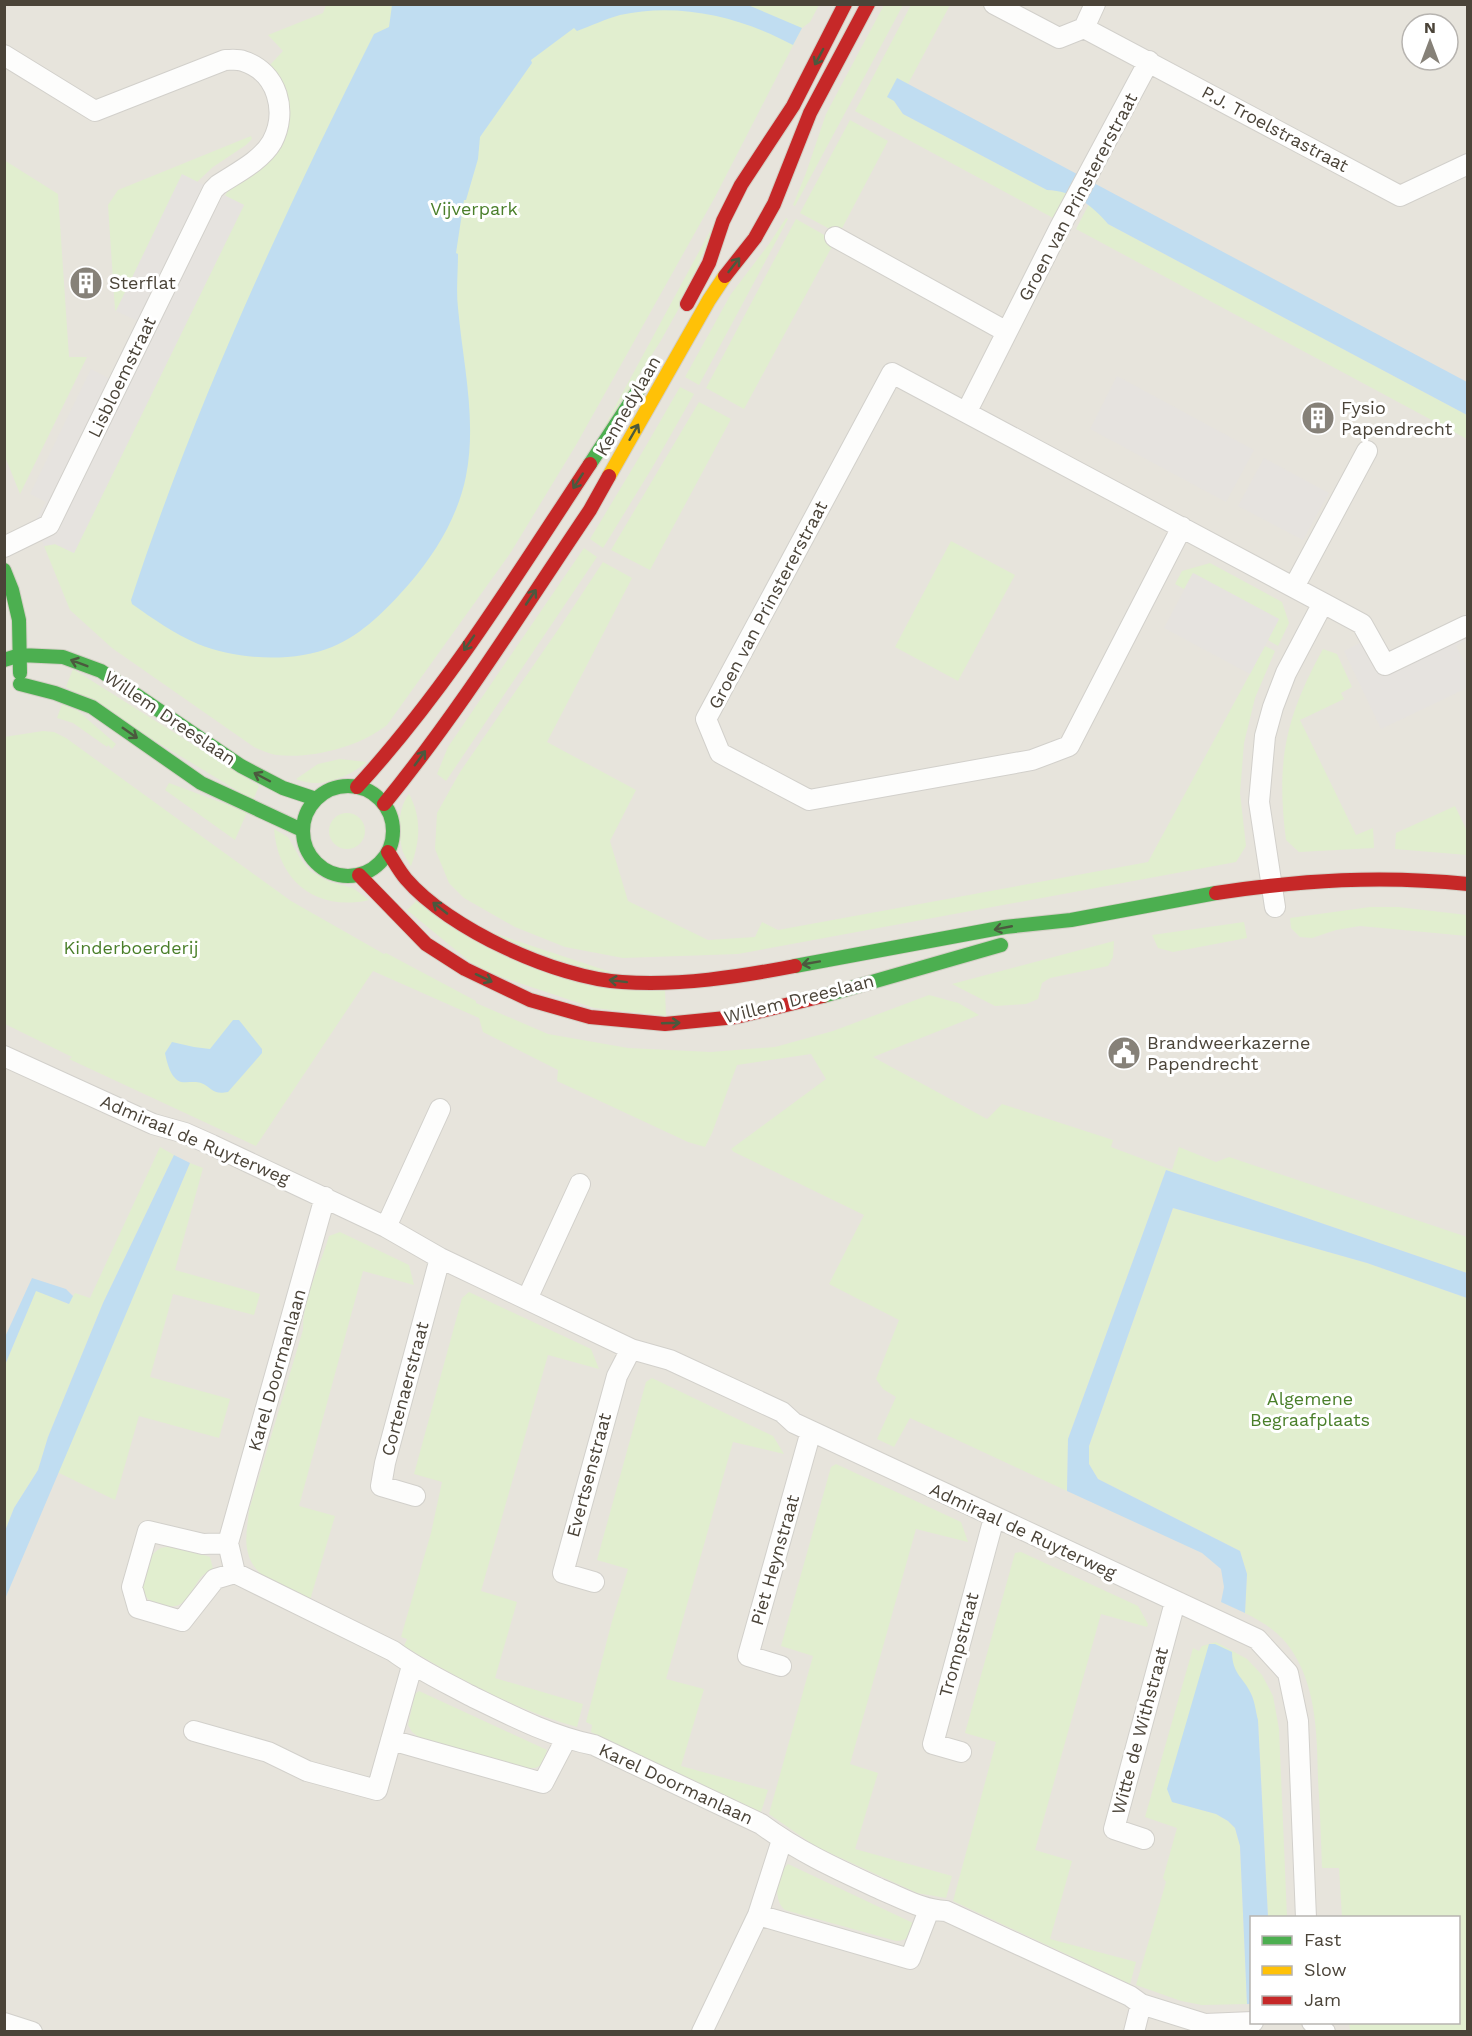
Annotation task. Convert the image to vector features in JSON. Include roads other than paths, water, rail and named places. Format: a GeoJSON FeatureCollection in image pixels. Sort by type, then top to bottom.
{"type":"FeatureCollection","features":[{"type":"Feature","properties":{"kind":"street"},"geometry":{"type":"LineString","coordinates":[[682,313],[709,263],[723,221],[741,185],[793,106],[845,4]]}},
{"type":"Feature","properties":{"kind":"street","name":"Kennedylaan"},"geometry":{"type":"LineString","coordinates":[[384,804],[415,766],[459,704],[590,510],[709,300],[755,238],[778,195],[810,113],[868,4]]}},
{"type":"Feature","properties":{"kind":"street"},"geometry":{"type":"LineString","coordinates":[[994,4],[1059,38],[1084,28],[1095,4]]}},
{"type":"Feature","properties":{"kind":"street","name":"P.J. Troelstrastraat"},"geometry":{"type":"LineString","coordinates":[[1084,28],[1400,196],[1467,164]]}},
{"type":"Feature","properties":{"kind":"street","name":"Lisbloemstraat"},"geometry":{"type":"LineString","coordinates":[[4,55],[94,111],[225,60],[242,60],[255,66],[269,78],[276,91],[280,118],[271,142],[261,155],[213,190],[49,525],[4,547]]}},
{"type":"Feature","properties":{"kind":"street","name":"Groen van Prinstererstraat"},"geometry":{"type":"LineString","coordinates":[[967,411],[1072,205],[1149,62]]}},
{"type":"Feature","properties":{"kind":"street"},"geometry":{"type":"LineString","coordinates":[[835,237],[1007,332]]}},
{"type":"Feature","properties":{"kind":"street","name":"Groen van Prinstererstraat"},"geometry":{"type":"LineString","coordinates":[[1182,527],[1069,746],[1032,760],[808,800],[720,753],[706,719],[892,373],[967,411],[1362,624],[1385,665],[1466,626]]}},
{"type":"Feature","properties":{"kind":"street","name":"Kennedylaan"},"geometry":{"type":"LineString","coordinates":[[357,787],[410,725],[509,588],[647,376]]}},
{"type":"Feature","properties":{"kind":"street"},"geometry":{"type":"LineString","coordinates":[[1294,587],[1367,451]]}},
{"type":"Feature","properties":{"kind":"street"},"geometry":{"type":"LineString","coordinates":[[4,570],[12,590],[19,620],[20,655],[20,684],[4,690]]}},
{"type":"Feature","properties":{"kind":"street"},"geometry":{"type":"LineString","coordinates":[[1275,907],[1259,802],[1265,736],[1286,673],[1323,603]]}},
{"type":"Feature","properties":{"kind":"street"},"geometry":{"type":"LineString","coordinates":[[4,660],[20,655]]}},
{"type":"Feature","properties":{"kind":"street","name":"Willem Dreeslaan"},"geometry":{"type":"LineString","coordinates":[[20,655],[63,657],[101,671],[241,766],[283,788],[316,799]]}},
{"type":"Feature","properties":{"kind":"street","name":"Willem Dreeslaan"},"geometry":{"type":"LineString","coordinates":[[20,684],[55,693],[92,707],[201,783],[302,830]]}},
{"type":"Feature","properties":{"kind":"street"},"geometry":{"type":"LineString","coordinates":[[342,786],[357,787],[376,796],[384,804],[393,827],[392,840],[388,852],[376,866],[359,875],[345,876],[332,874],[319,866],[307,850],[302,830],[309,808],[316,799],[328,790],[342,786]]}},
{"type":"Feature","properties":{"kind":"street","name":"Willem Dreeslaan"},"geometry":{"type":"LineString","coordinates":[[388,852],[407,880],[465,926],[533,959],[615,982],[680,983],[735,976],[1012,926],[1061,922],[1271,884],[1346,878],[1395,878],[1467,884]]}},
{"type":"Feature","properties":{"kind":"street","name":"Willem Dreeslaan"},"geometry":{"type":"LineString","coordinates":[[359,875],[426,944],[465,969],[530,1000],[590,1017],[642,1023],[683,1023],[736,1017],[829,994],[1021,940],[1061,922]]}},
{"type":"Feature","properties":{"kind":"street","name":"Admiraal de Ruyterweg"},"geometry":{"type":"LineString","coordinates":[[4,1056],[153,1124],[194,1137],[325,1197],[386,1227],[440,1258],[631,1349],[680,1365],[782,1412],[794,1423],[1257,1640],[1288,1672],[1298,1721],[1306,1916]]}},
{"type":"Feature","properties":{"kind":"street"},"geometry":{"type":"LineString","coordinates":[[386,1227],[440,1109]]}},
{"type":"Feature","properties":{"kind":"street"},"geometry":{"type":"LineString","coordinates":[[527,1299],[580,1184]]}},
{"type":"Feature","properties":{"kind":"street","name":"Karel Doormanlaan"},"geometry":{"type":"LineString","coordinates":[[325,1197],[228,1543],[235,1573],[393,1651],[412,1666],[511,1716],[566,1739],[594,1745],[761,1824],[782,1840],[846,1874],[929,1910],[946,1911],[1130,1996],[1141,2004],[1205,2024],[1250,2022]]}},
{"type":"Feature","properties":{"kind":"street","name":"Cortenaerstraat"},"geometry":{"type":"LineString","coordinates":[[415,1496],[381,1486],[385,1463],[440,1258]]}},
{"type":"Feature","properties":{"kind":"street","name":"Evertsenstraat"},"geometry":{"type":"LineString","coordinates":[[594,1582],[563,1573],[616,1376],[631,1349]]}},
{"type":"Feature","properties":{"kind":"street","name":"Piet Heynstraat"},"geometry":{"type":"LineString","coordinates":[[781,1666],[748,1656],[811,1431]]}},
{"type":"Feature","properties":{"kind":"street","name":"Trompstraat"},"geometry":{"type":"LineString","coordinates":[[961,1752],[933,1744],[994,1518]]}},
{"type":"Feature","properties":{"kind":"street"},"geometry":{"type":"LineString","coordinates":[[228,1543],[203,1544],[147,1531],[132,1587],[138,1608],[182,1620],[215,1579],[235,1573]]}},
{"type":"Feature","properties":{"kind":"street","name":"Witte de Withstraat"},"geometry":{"type":"LineString","coordinates":[[1144,1839],[1114,1829],[1175,1602]]}},
{"type":"Feature","properties":{"kind":"street"},"geometry":{"type":"LineString","coordinates":[[194,1731],[268,1752],[307,1771],[376,1790],[412,1666]]}},
{"type":"Feature","properties":{"kind":"street"},"geometry":{"type":"LineString","coordinates":[[391,1740],[543,1783],[566,1739]]}},
{"type":"Feature","properties":{"kind":"street"},"geometry":{"type":"LineString","coordinates":[[702,2031],[758,1915],[782,1840]]}},
{"type":"Feature","properties":{"kind":"street"},"geometry":{"type":"LineString","coordinates":[[758,1915],[910,1959],[929,1910]]}},
{"type":"Feature","properties":{"kind":"street"},"geometry":{"type":"LineString","coordinates":[[1134,2031],[1141,2004]]}},
{"type":"Feature","properties":{"kind":"street"},"geometry":{"type":"LineString","coordinates":[[4,2022],[32,2031]]}},
{"type":"Feature","properties":{"kind":"water"},"geometry":{"type":"Polygon","coordinates":[[[392,5],[748,5],[802,28],[793,45],[752,27],[709,15],[687,11],[642,11],[620,15],[577,31],[574,28],[531,60],[532,63],[480,137],[478,159],[466,200],[464,200],[456,253],[458,254],[457,302],[470,413],[469,455],[458,505],[445,533],[419,572],[392,602],[374,620],[343,642],[300,656],[265,658],[213,649],[198,644],[156,621],[132,604],[131,600],[183,455],[242,312],[306,172],[374,34],[389,27],[392,5]]]}},
{"type":"Feature","properties":{"kind":"water"},"geometry":{"type":"Polygon","coordinates":[[[897,78],[1467,382],[1467,415],[1108,224],[1095,210],[1081,200],[1065,193],[1047,190],[903,114],[894,101],[887,97],[897,78]]]}},
{"type":"Feature","properties":{"kind":"water"},"geometry":{"type":"Polygon","coordinates":[[[233,1020],[239,1020],[262,1049],[262,1053],[228,1092],[216,1092],[201,1083],[181,1082],[175,1078],[168,1066],[165,1053],[172,1042],[210,1049],[233,1020]]]}},
{"type":"Feature","properties":{"kind":"water"},"geometry":{"type":"Polygon","coordinates":[[[174,1155],[190,1163],[5,1599],[5,1531],[14,1508],[38,1470],[48,1437],[103,1303],[174,1155]]]}},
{"type":"Feature","properties":{"kind":"water"},"geometry":{"type":"Polygon","coordinates":[[[1166,1170],[1467,1273],[1467,1298],[1367,1263],[1173,1208],[1089,1446],[1089,1464],[1098,1479],[1240,1551],[1247,1574],[1245,1613],[1221,1602],[1224,1587],[1221,1569],[1202,1553],[1067,1491],[1068,1439],[1166,1170]]]}},
{"type":"Feature","properties":{"kind":"water"},"geometry":{"type":"Polygon","coordinates":[[[32,1278],[66,1289],[73,1296],[69,1304],[36,1291],[5,1365],[5,1337],[32,1278]]]}},
{"type":"Feature","properties":{"kind":"water"},"geometry":{"type":"Polygon","coordinates":[[[1209,1644],[1215,1644],[1232,1652],[1234,1666],[1252,1696],[1258,1720],[1268,1916],[1250,1916],[1250,2004],[1247,2004],[1240,1846],[1235,1828],[1216,1814],[1172,1802],[1167,1789],[1209,1644]]]}},
{"type":"Feature","properties":{"kind":"place","name":"Sterflat"},"geometry":{"type":"Point","coordinates":[86,283]}},
{"type":"Feature","properties":{"kind":"place","name":"Fysio Papendrecht"},"geometry":{"type":"Point","coordinates":[1318,418]}},
{"type":"Feature","properties":{"kind":"place","name":"Brandweerkazerne Papendrecht"},"geometry":{"type":"Point","coordinates":[1124,1053]}},
{"type":"Feature","properties":{"kind":"park label","name":"Vijverpark"},"geometry":{"type":"Point","coordinates":[474,209]}},
{"type":"Feature","properties":{"kind":"park label","name":"Kinderboerderij"},"geometry":{"type":"Point","coordinates":[131,948]}},
{"type":"Feature","properties":{"kind":"park label","name":"Algemene Begraafplaats"},"geometry":{"type":"Point","coordinates":[1310,1409]}}]}
